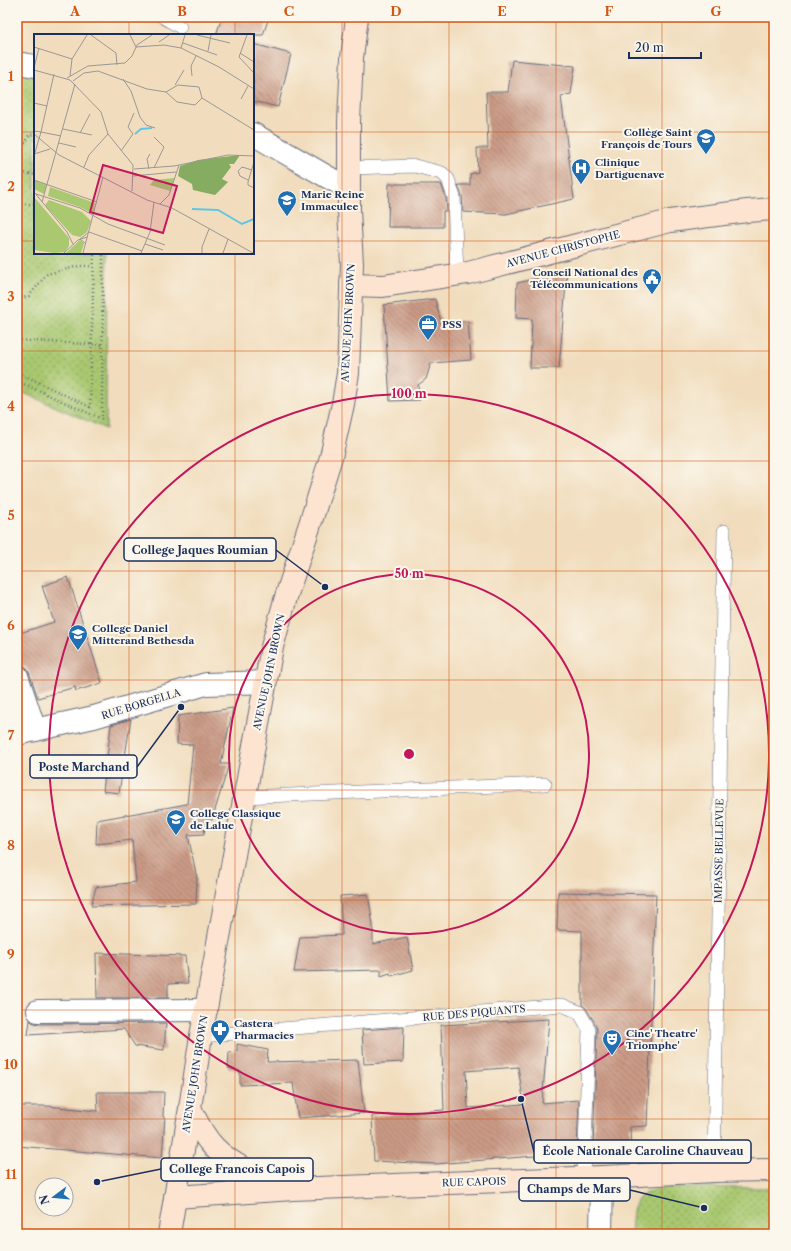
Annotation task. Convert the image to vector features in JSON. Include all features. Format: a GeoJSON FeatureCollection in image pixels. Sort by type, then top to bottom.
{"type":"FeatureCollection","features":[{"type":"Feature","properties":{"kind":"main road","name":"AVENUE JOHN BROWN"},"geometry":{"type":"LineString","coordinates":[[169,1234],[201,1036],[265,682],[278,621],[322,488],[338,427],[348,373],[352,264],[349,122],[352,58],[357,17]]}},
{"type":"Feature","properties":{"kind":"main road","name":"AVENUE CHRISTOPHE"},"geometry":{"type":"LineString","coordinates":[[351,285],[383,286],[458,275],[670,221],[774,209]]}},
{"type":"Feature","properties":{"kind":"main road","name":"RUE CAPOIS"},"geometry":{"type":"LineString","coordinates":[[190,1108],[206,1137],[214,1147],[224,1155],[248,1170],[294,1189]]}},
{"type":"Feature","properties":{"kind":"main road","name":"RUE CAPOIS"},"geometry":{"type":"LineString","coordinates":[[175,1196],[294,1189],[714,1171],[774,1170]]}},
{"type":"Feature","properties":{"kind":"street"},"geometry":{"type":"LineString","coordinates":[[17,63],[34,66]]}},
{"type":"Feature","properties":{"kind":"street"},"geometry":{"type":"LineString","coordinates":[[254,135],[331,179],[349,178]]}},
{"type":"Feature","properties":{"kind":"street"},"geometry":{"type":"LineString","coordinates":[[17,676],[26,732]]}},
{"type":"Feature","properties":{"kind":"street","name":"RUE BORGELLA"},"geometry":{"type":"LineString","coordinates":[[26,732],[94,717],[206,684],[265,682]]}},
{"type":"Feature","properties":{"kind":"street"},"geometry":{"type":"LineString","coordinates":[[38,1011],[206,1010]]}},
{"type":"Feature","properties":{"kind":"street"},"geometry":{"type":"LineString","coordinates":[[593,1177],[601,1234]]}},
{"type":"Feature","properties":{"kind":"lane"},"geometry":{"type":"LineString","coordinates":[[163,17],[180,28]]}},
{"type":"Feature","properties":{"kind":"lane"},"geometry":{"type":"LineString","coordinates":[[349,178],[415,166],[442,173],[448,179],[454,197],[458,275]]}},
{"type":"Feature","properties":{"kind":"lane","name":"IMPASSE BELLEVUE"},"geometry":{"type":"LineString","coordinates":[[714,1171],[724,530]]}},
{"type":"Feature","properties":{"kind":"lane"},"geometry":{"type":"LineString","coordinates":[[245,797],[545,784]]}},
{"type":"Feature","properties":{"kind":"lane","name":"RUE DES PIQUANTS"},"geometry":{"type":"LineString","coordinates":[[201,1036],[562,1005],[579,1012],[589,1028],[593,1177]]}},
{"type":"Feature","properties":{"kind":"path"},"geometry":{"type":"LineString","coordinates":[[17,143],[26,143],[29,136],[34,134]]}},
{"type":"Feature","properties":{"kind":"path"},"geometry":{"type":"LineString","coordinates":[[17,172],[34,175]]}},
{"type":"Feature","properties":{"kind":"path"},"geometry":{"type":"LineString","coordinates":[[17,204],[34,204]]}},
{"type":"Feature","properties":{"kind":"path"},"geometry":{"type":"LineString","coordinates":[[17,372],[90,407],[94,254]]}},
{"type":"Feature","properties":{"kind":"path"},"geometry":{"type":"LineString","coordinates":[[17,382],[102,420],[103,254]]}},
{"type":"Feature","properties":{"kind":"path"},"geometry":{"type":"LineString","coordinates":[[17,300],[29,296],[47,274],[79,266],[94,266]]}},
{"type":"Feature","properties":{"kind":"path"},"geometry":{"type":"LineString","coordinates":[[17,340],[102,345]]}},
{"type":"Feature","properties":{"kind":"green space"},"geometry":{"type":"Polygon","coordinates":[[[17,67],[34,70],[34,254],[107,254],[106,429],[17,390],[17,67]]]}},
{"type":"Feature","properties":{"kind":"green space"},"geometry":{"type":"Polygon","coordinates":[[[666,1187],[774,1188],[774,1234],[631,1234],[634,1207],[637,1201],[647,1193],[666,1187]]]}},
{"type":"Feature","properties":{"kind":"building"},"geometry":{"type":"Polygon","coordinates":[[[222,17],[269,17],[263,35],[216,34],[222,17]]]}},
{"type":"Feature","properties":{"kind":"building"},"geometry":{"type":"Polygon","coordinates":[[[254,44],[291,54],[278,107],[254,101],[254,44]]]}},
{"type":"Feature","properties":{"kind":"building"},"geometry":{"type":"Polygon","coordinates":[[[512,60],[575,66],[571,94],[561,96],[574,199],[506,214],[463,212],[462,196],[458,185],[470,185],[470,174],[478,172],[477,148],[488,148],[486,92],[508,92],[512,60]]]}},
{"type":"Feature","properties":{"kind":"building"},"geometry":{"type":"Polygon","coordinates":[[[389,184],[441,184],[446,198],[447,211],[443,211],[443,227],[388,227],[389,184]]]}},
{"type":"Feature","properties":{"kind":"building"},"geometry":{"type":"Polygon","coordinates":[[[567,272],[559,368],[530,368],[532,319],[516,318],[517,283],[567,272]]]}},
{"type":"Feature","properties":{"kind":"building","name":"PSS"},"geometry":{"type":"Polygon","coordinates":[[[435,299],[441,322],[468,321],[471,360],[431,363],[426,379],[418,385],[420,400],[390,401],[384,305],[435,299]]]}},
{"type":"Feature","properties":{"kind":"building"},"geometry":{"type":"Polygon","coordinates":[[[68,577],[102,683],[76,691],[75,687],[38,698],[29,672],[25,666],[17,664],[17,634],[54,622],[42,586],[68,577]]]}},
{"type":"Feature","properties":{"kind":"building"},"geometry":{"type":"Polygon","coordinates":[[[233,708],[221,764],[229,764],[212,820],[206,820],[204,834],[188,835],[197,878],[196,904],[91,906],[96,887],[136,882],[132,840],[96,844],[97,820],[187,804],[193,745],[177,744],[178,716],[233,708]]]}},
{"type":"Feature","properties":{"kind":"building"},"geometry":{"type":"Polygon","coordinates":[[[131,719],[119,793],[103,791],[111,725],[131,719]]]}},
{"type":"Feature","properties":{"kind":"building"},"geometry":{"type":"Polygon","coordinates":[[[558,892],[656,894],[647,1126],[630,1127],[631,1151],[593,1151],[597,1029],[586,1008],[582,1005],[582,931],[557,930],[558,892]]]}},
{"type":"Feature","properties":{"kind":"building"},"geometry":{"type":"Polygon","coordinates":[[[368,894],[373,925],[373,944],[407,937],[413,970],[391,976],[390,973],[381,976],[381,970],[294,972],[300,937],[342,935],[340,896],[368,894]]]}},
{"type":"Feature","properties":{"kind":"building"},"geometry":{"type":"Polygon","coordinates":[[[96,953],[185,956],[188,983],[168,984],[168,998],[97,998],[96,953]]]}},
{"type":"Feature","properties":{"kind":"building"},"geometry":{"type":"Polygon","coordinates":[[[549,1019],[542,1103],[579,1100],[577,1151],[572,1151],[572,1153],[435,1164],[374,1161],[372,1116],[444,1110],[441,1025],[549,1019]],[[518,1067],[466,1071],[468,1108],[524,1104],[518,1067]]]}},
{"type":"Feature","properties":{"kind":"building"},"geometry":{"type":"Polygon","coordinates":[[[30,1020],[38,1024],[166,1023],[164,1050],[135,1046],[124,1029],[28,1035],[30,1020]]]}},
{"type":"Feature","properties":{"kind":"building"},"geometry":{"type":"Polygon","coordinates":[[[404,1027],[403,1062],[364,1064],[362,1030],[404,1027]]]}},
{"type":"Feature","properties":{"kind":"building"},"geometry":{"type":"Polygon","coordinates":[[[237,1044],[268,1050],[267,1062],[358,1060],[364,1113],[298,1118],[293,1083],[240,1085],[240,1071],[228,1068],[229,1052],[237,1051],[237,1044]]]}},
{"type":"Feature","properties":{"kind":"building"},"geometry":{"type":"Polygon","coordinates":[[[97,1092],[164,1092],[163,1117],[165,1117],[162,1158],[17,1146],[17,1106],[47,1106],[98,1111],[97,1092]]]}},
{"type":"Feature","properties":{"kind":"place","name":"Collège Saint François de Tours"},"geometry":{"type":"Point","coordinates":[706,155]}},
{"type":"Feature","properties":{"kind":"place","name":"Clinique Dartiguenave"},"geometry":{"type":"Point","coordinates":[581,185]}},
{"type":"Feature","properties":{"kind":"place","name":"Marie Reine Immaculee"},"geometry":{"type":"Point","coordinates":[287,217]}},
{"type":"Feature","properties":{"kind":"place","name":"Conseil National des Télécommunications"},"geometry":{"type":"Point","coordinates":[652,295]}},
{"type":"Feature","properties":{"kind":"place","name":"PSS"},"geometry":{"type":"Point","coordinates":[428,341]}},
{"type":"Feature","properties":{"kind":"place","name":"College Jaques Roumian"},"geometry":{"type":"Point","coordinates":[325,587]}},
{"type":"Feature","properties":{"kind":"place","name":"College Daniel Mitterand Bethesda"},"geometry":{"type":"Point","coordinates":[78,651]}},
{"type":"Feature","properties":{"kind":"place","name":"Poste Marchand"},"geometry":{"type":"Point","coordinates":[181,707]}},
{"type":"Feature","properties":{"kind":"place","name":"College Classique de Lalue"},"geometry":{"type":"Point","coordinates":[176,836]}},
{"type":"Feature","properties":{"kind":"place","name":"Castera Pharmacies"},"geometry":{"type":"Point","coordinates":[220,1046]}},
{"type":"Feature","properties":{"kind":"place","name":"Cine' Theatre' Triomphe'"},"geometry":{"type":"Point","coordinates":[612,1056]}},
{"type":"Feature","properties":{"kind":"place","name":"École Nationale Caroline Chauveau"},"geometry":{"type":"Point","coordinates":[521,1099]}},
{"type":"Feature","properties":{"kind":"place","name":"College Francois Capois"},"geometry":{"type":"Point","coordinates":[97,1182]}},
{"type":"Feature","properties":{"kind":"place","name":"Champs de Mars"},"geometry":{"type":"Point","coordinates":[704,1208]}}]}
